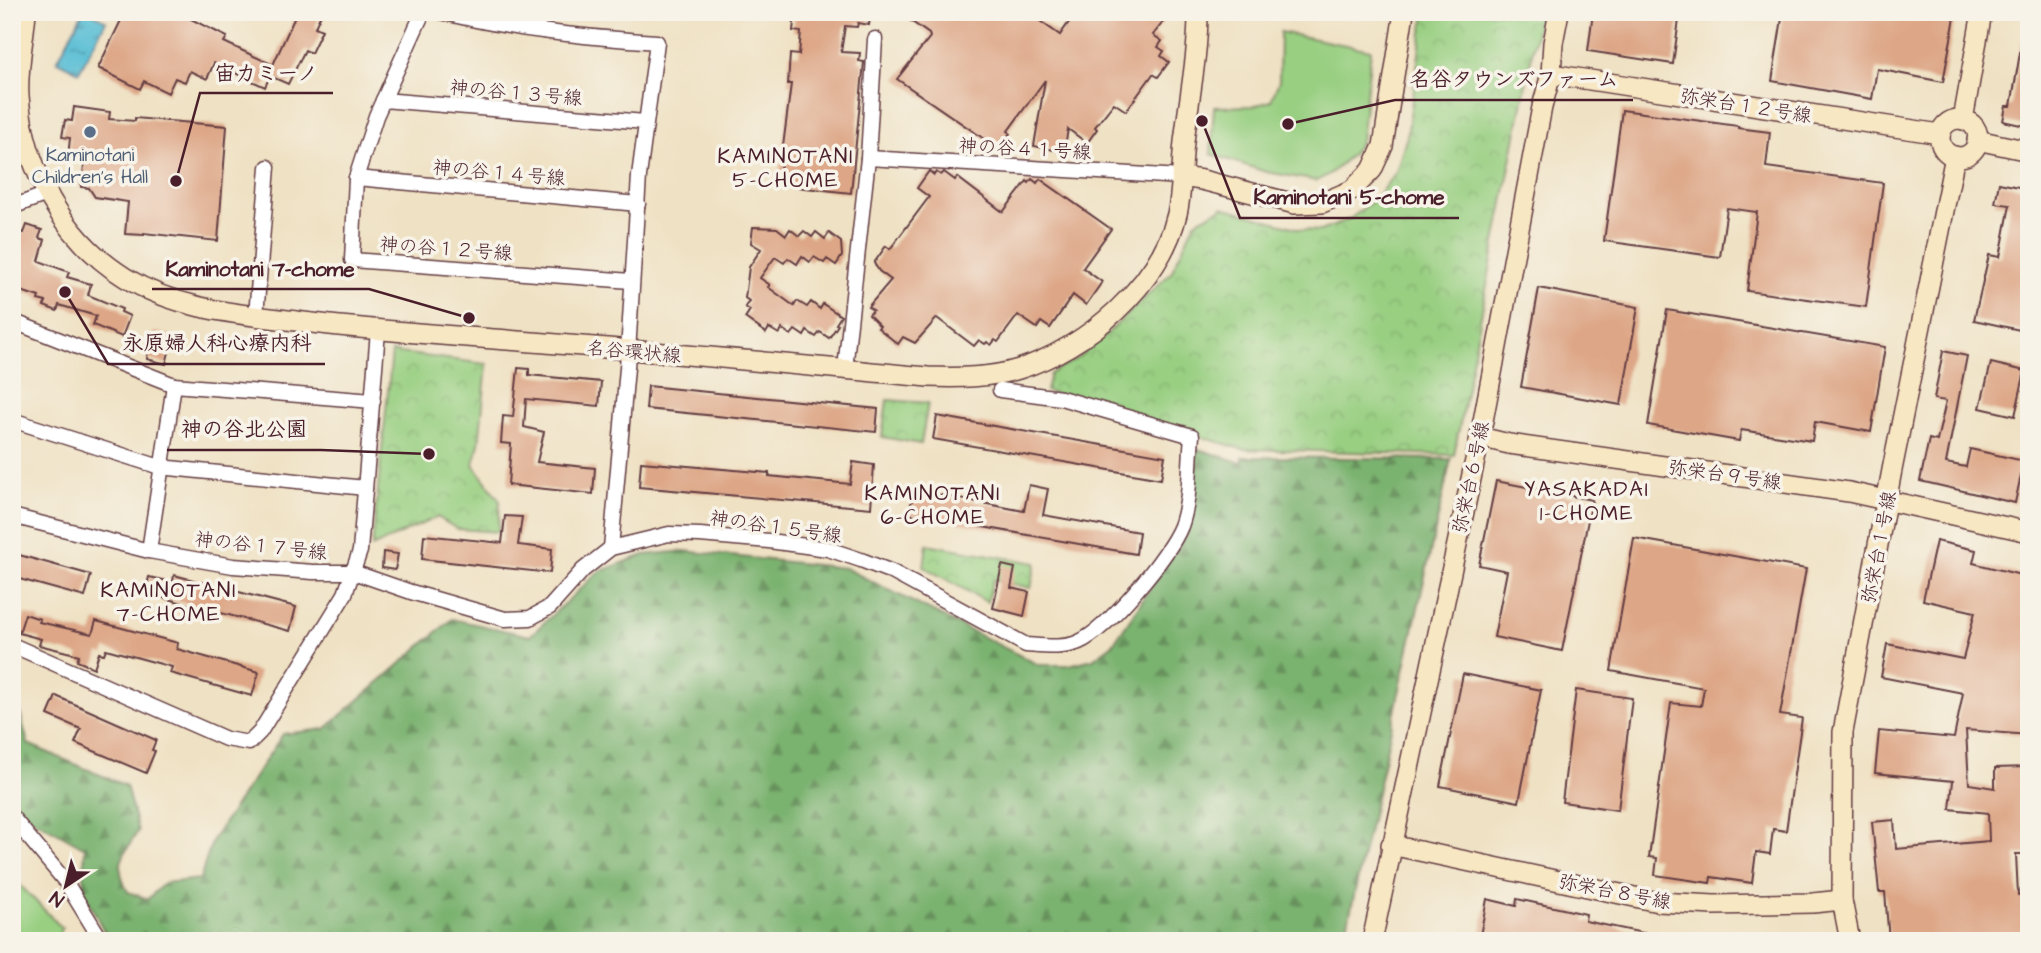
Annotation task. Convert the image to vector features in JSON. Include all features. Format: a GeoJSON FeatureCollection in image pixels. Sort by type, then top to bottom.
{"type":"FeatureCollection","features":[{"type":"Feature","properties":{"kind":"street","name":"名谷環状線"},"geometry":{"type":"LineString","coordinates":[[26,12],[19,93],[24,134],[47,194],[77,236],[124,277],[154,293],[208,310],[379,331],[961,378],[1016,370],[1062,351],[1108,318],[1136,292],[1161,254],[1177,215],[1185,134],[1198,49],[1198,12]]}},
{"type":"Feature","properties":{"kind":"street","name":"神の谷１２号線"},"geometry":{"type":"LineString","coordinates":[[423,12],[383,100],[356,178],[352,260],[631,281]]}},
{"type":"Feature","properties":{"kind":"street"},"geometry":{"type":"LineString","coordinates":[[441,12],[482,22],[574,37],[657,42],[645,122],[611,548]]}},
{"type":"Feature","properties":{"kind":"street"},"geometry":{"type":"LineString","coordinates":[[1181,177],[1295,204],[1322,203],[1352,190],[1372,170],[1383,146],[1404,12]]}},
{"type":"Feature","properties":{"kind":"street","name":"弥栄台６号線"},"geometry":{"type":"LineString","coordinates":[[1371,941],[1480,437],[1542,107],[1552,74],[1553,43],[1559,12]]}},
{"type":"Feature","properties":{"kind":"street"},"geometry":{"type":"LineString","coordinates":[[1963,120],[1982,12]]}},
{"type":"Feature","properties":{"kind":"street"},"geometry":{"type":"LineString","coordinates":[[845,369],[868,158],[875,38]]}},
{"type":"Feature","properties":{"kind":"street","name":"弥栄台１２号線"},"geometry":{"type":"LineString","coordinates":[[1552,74],[1940,134]]}},
{"type":"Feature","properties":{"kind":"street","name":"神の谷１３号線"},"geometry":{"type":"LineString","coordinates":[[383,100],[645,122]]}},
{"type":"Feature","properties":{"kind":"street"},"geometry":{"type":"LineString","coordinates":[[1963,120],[1974,127],[1978,140],[1970,153],[1955,156],[1943,148],[1940,134],[1949,122],[1963,120]]}},
{"type":"Feature","properties":{"kind":"street"},"geometry":{"type":"LineString","coordinates":[[1978,140],[2029,151]]}},
{"type":"Feature","properties":{"kind":"street","name":"弥栄台１号線"},"geometry":{"type":"LineString","coordinates":[[1850,941],[1842,900],[1843,732],[1955,156]]}},
{"type":"Feature","properties":{"kind":"street","name":"神の谷４１号線"},"geometry":{"type":"LineString","coordinates":[[868,158],[1181,177]]}},
{"type":"Feature","properties":{"kind":"street"},"geometry":{"type":"LineString","coordinates":[[256,316],[268,167]]}},
{"type":"Feature","properties":{"kind":"street","name":"神の谷１４号線"},"geometry":{"type":"LineString","coordinates":[[356,178],[638,204]]}},
{"type":"Feature","properties":{"kind":"street"},"geometry":{"type":"LineString","coordinates":[[12,208],[47,194]]}},
{"type":"Feature","properties":{"kind":"street"},"geometry":{"type":"LineString","coordinates":[[12,321],[174,385],[373,401]]}},
{"type":"Feature","properties":{"kind":"street","name":"神の谷１７号線"},"geometry":{"type":"LineString","coordinates":[[12,516],[149,551],[233,566],[353,572],[360,551],[379,331]]}},
{"type":"Feature","properties":{"kind":"street"},"geometry":{"type":"LineString","coordinates":[[149,551],[174,385]]}},
{"type":"Feature","properties":{"kind":"street","name":"神の谷１５号線"},"geometry":{"type":"LineString","coordinates":[[353,572],[411,593],[505,619],[530,618],[550,607],[583,570],[611,548],[669,534],[700,534],[828,549],[892,572],[1026,645],[1078,643],[1102,626],[1164,557],[1180,528],[1185,512],[1192,436],[1061,398],[1000,390]]}},
{"type":"Feature","properties":{"kind":"street"},"geometry":{"type":"LineString","coordinates":[[12,420],[160,467],[365,488]]}},
{"type":"Feature","properties":{"kind":"street","name":"弥栄台９号線"},"geometry":{"type":"LineString","coordinates":[[1480,437],[1849,492],[2029,532]]}},
{"type":"Feature","properties":{"kind":"street"},"geometry":{"type":"LineString","coordinates":[[12,645],[216,735],[249,743],[260,732],[345,594],[353,572]]}},
{"type":"Feature","properties":{"kind":"street"},"geometry":{"type":"LineString","coordinates":[[12,817],[65,881],[97,933]]}},
{"type":"Feature","properties":{"kind":"street","name":"弥栄台８号線"},"geometry":{"type":"LineString","coordinates":[[1391,845],[1658,902],[1714,905],[1842,900]]}},
{"type":"Feature","properties":{"kind":"green space"},"geometry":{"type":"Polygon","coordinates":[[[1425,12],[1540,12],[1454,455],[1242,449],[1046,391],[1050,374],[1078,358],[1108,333],[1171,273],[1195,222],[1223,207],[1303,230],[1321,231],[1350,219],[1375,199],[1396,172],[1407,136],[1425,12]]]}},
{"type":"Feature","properties":{"kind":"green space"},"geometry":{"type":"Polygon","coordinates":[[[1280,32],[1371,50],[1361,141],[1352,154],[1331,173],[1317,181],[1266,172],[1211,154],[1214,107],[1254,106],[1271,101],[1279,81],[1280,32]]]}},
{"type":"Feature","properties":{"kind":"green space"},"geometry":{"type":"Polygon","coordinates":[[[392,352],[487,364],[479,444],[473,464],[500,501],[498,532],[457,529],[437,517],[372,547],[392,352]]]}},
{"type":"Feature","properties":{"kind":"green space"},"geometry":{"type":"Polygon","coordinates":[[[887,400],[928,403],[921,444],[882,437],[887,400]]]}},
{"type":"Feature","properties":{"kind":"green space"},"geometry":{"type":"Polygon","coordinates":[[[1198,449],[1242,463],[1242,457],[1451,459],[1344,941],[109,941],[83,890],[85,848],[12,807],[12,681],[28,744],[126,786],[138,831],[122,860],[121,874],[128,892],[148,899],[164,883],[200,879],[213,839],[283,734],[325,729],[452,619],[530,636],[598,572],[644,555],[684,551],[845,568],[1039,665],[1069,665],[1093,659],[1113,644],[1187,534],[1198,449]]]}},
{"type":"Feature","properties":{"kind":"green space"},"geometry":{"type":"Polygon","coordinates":[[[927,544],[1036,563],[1031,588],[993,580],[987,602],[924,567],[927,544]]]}},
{"type":"Feature","properties":{"kind":"green space"},"geometry":{"type":"Polygon","coordinates":[[[12,877],[62,928],[57,941],[12,941],[12,877]]]}},
{"type":"Feature","properties":{"kind":"water"},"geometry":{"type":"Polygon","coordinates":[[[83,12],[90,12],[106,21],[79,72],[57,61],[83,12]]]}},
{"type":"Feature","properties":{"kind":"building"},"geometry":{"type":"Polygon","coordinates":[[[125,12],[177,12],[227,37],[224,42],[273,65],[297,12],[322,12],[315,27],[322,30],[311,53],[305,50],[288,84],[270,76],[265,87],[214,63],[207,79],[190,71],[185,82],[175,78],[168,93],[144,81],[140,89],[98,68],[125,12]]]}},
{"type":"Feature","properties":{"kind":"building"},"geometry":{"type":"Polygon","coordinates":[[[795,12],[871,12],[869,25],[858,23],[857,27],[845,26],[841,52],[860,53],[859,61],[864,62],[851,193],[778,185],[791,84],[788,84],[790,54],[799,55],[801,32],[793,31],[795,12]]]}},
{"type":"Feature","properties":{"kind":"building"},"geometry":{"type":"Polygon","coordinates":[[[898,12],[1027,12],[1060,35],[1076,12],[1171,12],[1153,35],[1162,41],[1158,47],[1164,51],[1161,56],[1169,62],[1158,77],[1153,74],[1126,111],[1114,103],[1095,127],[1097,129],[1087,143],[1068,129],[1064,152],[1034,146],[1045,80],[1008,131],[1010,133],[999,149],[897,79],[930,37],[898,12]]]}},
{"type":"Feature","properties":{"kind":"building"},"geometry":{"type":"Polygon","coordinates":[[[1593,12],[1680,12],[1673,64],[1588,51],[1593,12]]]}},
{"type":"Feature","properties":{"kind":"building"},"geometry":{"type":"Polygon","coordinates":[[[1783,12],[1956,12],[1943,82],[1877,69],[1872,99],[1772,81],[1783,12]]]}},
{"type":"Feature","properties":{"kind":"building"},"geometry":{"type":"Polygon","coordinates":[[[2022,41],[2029,42],[2029,127],[2003,121],[2006,106],[2011,106],[2022,41]]]}},
{"type":"Feature","properties":{"kind":"building"},"geometry":{"type":"Polygon","coordinates":[[[74,107],[110,112],[109,119],[135,121],[135,118],[227,126],[218,241],[144,233],[125,234],[128,202],[95,197],[89,188],[81,187],[85,160],[68,157],[70,138],[62,137],[65,120],[72,121],[74,107]]]}},
{"type":"Feature","properties":{"kind":"building"},"geometry":{"type":"Polygon","coordinates":[[[1622,110],[1770,132],[1766,167],[1883,183],[1866,307],[1747,291],[1757,212],[1727,208],[1720,257],[1604,241],[1622,110]]]}},
{"type":"Feature","properties":{"kind":"building"},"geometry":{"type":"Polygon","coordinates":[[[929,171],[934,175],[936,172],[941,175],[944,172],[955,180],[957,177],[1003,212],[1027,181],[1029,183],[1032,179],[1037,183],[1040,179],[1111,229],[1083,268],[1102,282],[1086,305],[1073,295],[1050,328],[1041,322],[1037,328],[1018,315],[998,342],[995,340],[991,345],[979,340],[974,346],[937,318],[915,343],[903,337],[898,344],[878,328],[880,326],[869,315],[873,310],[868,307],[891,280],[879,271],[874,263],[886,246],[890,249],[929,197],[917,188],[929,171]]]}},
{"type":"Feature","properties":{"kind":"building"},"geometry":{"type":"Polygon","coordinates":[[[1999,183],[2029,189],[2029,332],[1974,320],[1989,255],[2000,257],[2010,205],[1995,203],[1999,183]]]}},
{"type":"Feature","properties":{"kind":"building"},"geometry":{"type":"Polygon","coordinates":[[[27,225],[42,230],[39,238],[45,240],[39,261],[69,272],[67,277],[91,284],[88,295],[122,309],[121,312],[130,316],[122,337],[93,325],[96,316],[59,305],[57,311],[44,306],[46,302],[38,300],[39,297],[12,288],[12,249],[18,231],[24,233],[27,225]]]}},
{"type":"Feature","properties":{"kind":"building"},"geometry":{"type":"Polygon","coordinates":[[[753,227],[777,228],[786,235],[790,229],[799,236],[804,231],[812,237],[816,232],[825,239],[829,233],[841,242],[842,256],[836,265],[827,259],[824,263],[814,257],[810,262],[802,256],[797,264],[788,258],[784,263],[775,257],[760,278],[794,306],[797,301],[807,307],[811,302],[820,309],[823,304],[841,316],[829,338],[820,332],[816,337],[807,331],[804,336],[795,330],[791,335],[782,329],[779,334],[769,328],[766,333],[745,318],[750,310],[745,307],[749,301],[745,298],[749,267],[761,249],[751,243],[753,227]]]}},
{"type":"Feature","properties":{"kind":"building"},"geometry":{"type":"Polygon","coordinates":[[[1539,288],[1638,307],[1621,405],[1521,387],[1539,288]]]}},
{"type":"Feature","properties":{"kind":"building"},"geometry":{"type":"Polygon","coordinates":[[[1667,310],[1885,347],[1871,432],[1815,422],[1812,441],[1741,430],[1739,441],[1648,425],[1667,310]]]}},
{"type":"Feature","properties":{"kind":"building"},"geometry":{"type":"Polygon","coordinates":[[[154,332],[173,336],[166,364],[147,359],[149,340],[152,340],[154,332]]]}},
{"type":"Feature","properties":{"kind":"building"},"geometry":{"type":"Polygon","coordinates":[[[1943,351],[1967,356],[1946,463],[1966,467],[1970,449],[2024,461],[2015,503],[1920,481],[1929,439],[1937,441],[1946,401],[1934,399],[1943,351]]]}},
{"type":"Feature","properties":{"kind":"building"},"geometry":{"type":"Polygon","coordinates":[[[1991,363],[2025,371],[2015,416],[1980,408],[1991,363]]]}},
{"type":"Feature","properties":{"kind":"building"},"geometry":{"type":"Polygon","coordinates":[[[518,368],[529,369],[529,375],[601,382],[599,406],[526,399],[524,427],[544,432],[537,462],[595,468],[593,494],[508,485],[511,444],[501,443],[503,416],[513,417],[518,368]]]}},
{"type":"Feature","properties":{"kind":"building"},"geometry":{"type":"Polygon","coordinates":[[[648,386],[878,409],[876,432],[646,409],[648,386]]]}},
{"type":"Feature","properties":{"kind":"building"},"geometry":{"type":"Polygon","coordinates":[[[937,416],[1165,456],[1161,479],[933,439],[937,416]]]}},
{"type":"Feature","properties":{"kind":"building"},"geometry":{"type":"Polygon","coordinates":[[[641,462],[769,473],[769,476],[850,484],[853,462],[874,465],[871,508],[639,487],[641,462]]]}},
{"type":"Feature","properties":{"kind":"building"},"geometry":{"type":"Polygon","coordinates":[[[1496,481],[1592,500],[1562,651],[1494,637],[1507,571],[1479,565],[1496,481]]]}},
{"type":"Feature","properties":{"kind":"building"},"geometry":{"type":"Polygon","coordinates":[[[1029,485],[1048,489],[1043,515],[1139,532],[1136,554],[909,514],[914,490],[1024,511],[1029,485]]]}},
{"type":"Feature","properties":{"kind":"building"},"geometry":{"type":"Polygon","coordinates":[[[505,516],[522,517],[518,545],[552,549],[550,573],[422,559],[424,535],[502,543],[505,516]]]}},
{"type":"Feature","properties":{"kind":"building"},"geometry":{"type":"Polygon","coordinates":[[[1634,538],[1806,569],[1780,715],[1802,718],[1786,831],[1773,829],[1770,854],[1756,852],[1752,883],[1711,877],[1710,883],[1655,875],[1657,858],[1649,857],[1671,703],[1701,706],[1704,688],[1611,671],[1634,538]]]}},
{"type":"Feature","properties":{"kind":"building"},"geometry":{"type":"Polygon","coordinates":[[[1936,541],[1976,550],[1973,563],[2029,577],[2029,735],[1966,730],[1969,784],[1995,788],[1995,768],[2029,767],[2029,854],[2016,854],[2018,895],[2029,894],[2029,941],[1889,941],[1885,892],[1879,892],[1872,822],[1894,820],[1896,849],[1989,841],[1988,813],[1950,809],[1953,781],[1875,773],[1879,731],[1954,738],[1963,693],[1881,677],[1887,644],[1963,659],[1975,612],[1923,600],[1936,541]]]}},
{"type":"Feature","properties":{"kind":"building"},"geometry":{"type":"Polygon","coordinates":[[[383,552],[398,554],[395,570],[382,568],[383,552]]]}},
{"type":"Feature","properties":{"kind":"building"},"geometry":{"type":"Polygon","coordinates":[[[12,553],[91,575],[85,597],[12,577],[12,553]]]}},
{"type":"Feature","properties":{"kind":"building"},"geometry":{"type":"Polygon","coordinates":[[[1002,565],[1015,568],[1011,588],[1029,592],[1024,616],[993,608],[1002,565]]]}},
{"type":"Feature","properties":{"kind":"building"},"geometry":{"type":"Polygon","coordinates":[[[174,575],[296,607],[290,631],[145,593],[149,577],[173,582],[174,575]]]}},
{"type":"Feature","properties":{"kind":"building"},"geometry":{"type":"Polygon","coordinates":[[[25,614],[40,619],[39,622],[92,634],[96,621],[178,643],[177,649],[259,672],[252,696],[170,673],[172,667],[106,649],[104,654],[99,653],[94,668],[77,661],[79,655],[39,645],[41,639],[19,633],[25,614]]]}},
{"type":"Feature","properties":{"kind":"building"},"geometry":{"type":"Polygon","coordinates":[[[1463,674],[1541,690],[1519,802],[1440,786],[1463,674]]]}},
{"type":"Feature","properties":{"kind":"building"},"geometry":{"type":"Polygon","coordinates":[[[1576,690],[1632,698],[1618,810],[1562,802],[1576,690]]]}},
{"type":"Feature","properties":{"kind":"building"},"geometry":{"type":"Polygon","coordinates":[[[56,696],[156,740],[152,750],[155,751],[146,773],[75,743],[81,729],[48,715],[56,696]]]}},
{"type":"Feature","properties":{"kind":"building"},"geometry":{"type":"Polygon","coordinates":[[[1487,899],[1516,906],[1517,899],[1586,914],[1585,921],[1653,935],[1653,941],[1479,941],[1487,899]]]}},
{"type":"Feature","properties":{"kind":"place","name":"Kaminotani 5-chome"},"geometry":{"type":"Point","coordinates":[1202,121]}},
{"type":"Feature","properties":{"kind":"place","name":"名谷タウンズファーム"},"geometry":{"type":"Point","coordinates":[1288,124]}},
{"type":"Feature","properties":{"kind":"place","name":"Kaminotani Children's Hall"},"geometry":{"type":"Point","coordinates":[90,132]}},
{"type":"Feature","properties":{"kind":"place","name":"宙カミーノ"},"geometry":{"type":"Point","coordinates":[176,181]}},
{"type":"Feature","properties":{"kind":"place","name":"永原婦人科心療内科"},"geometry":{"type":"Point","coordinates":[65,292]}},
{"type":"Feature","properties":{"kind":"place","name":"Kaminotani 7-chome"},"geometry":{"type":"Point","coordinates":[469,318]}},
{"type":"Feature","properties":{"kind":"place","name":"神の谷北公園"},"geometry":{"type":"Point","coordinates":[429,454]}},
{"type":"Feature","properties":{"kind":"district","name":"KAMINOTANI 5-CHOME"},"geometry":{"type":"Point","coordinates":[786,168]}},
{"type":"Feature","properties":{"kind":"district","name":"YASAKADAI 1-CHOME"},"geometry":{"type":"Point","coordinates":[1587,501]}},
{"type":"Feature","properties":{"kind":"district","name":"KAMINOTANI 6-CHOME"},"geometry":{"type":"Point","coordinates":[933,505]}},
{"type":"Feature","properties":{"kind":"district","name":"KAMINOTANI 7-CHOME"},"geometry":{"type":"Point","coordinates":[169,602]}}]}
